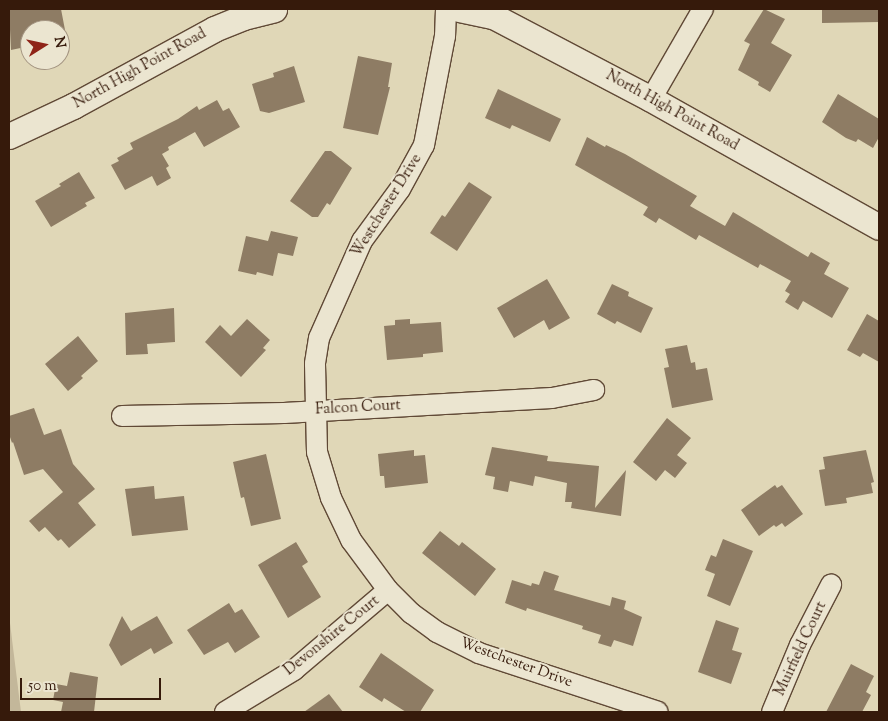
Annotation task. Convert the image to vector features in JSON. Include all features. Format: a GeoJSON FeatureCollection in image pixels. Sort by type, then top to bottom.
{"type":"FeatureCollection","features":[{"type":"Feature","properties":{"kind":"street","name":"North High Point Road"},"geometry":{"type":"LineString","coordinates":[[9,136],[73,106],[214,29],[242,17],[274,9]]}},
{"type":"Feature","properties":{"kind":"street","name":"Westchester Drive"},"geometry":{"type":"LineString","coordinates":[[446,9],[445,36],[424,145],[400,189],[362,241],[319,338],[315,364],[317,452],[331,498],[351,540],[388,590],[411,613],[437,632],[479,653],[658,712]]}},
{"type":"Feature","properties":{"kind":"street","name":"North High Point Road"},"geometry":{"type":"LineString","coordinates":[[459,9],[493,16],[652,99],[879,227]]}},
{"type":"Feature","properties":{"kind":"street"},"geometry":{"type":"LineString","coordinates":[[652,99],[703,9]]}},
{"type":"Feature","properties":{"kind":"street","name":"Falcon Court"},"geometry":{"type":"LineString","coordinates":[[122,416],[315,410],[552,398],[594,390]]}},
{"type":"Feature","properties":{"kind":"street","name":"Muirfield Court"},"geometry":{"type":"LineString","coordinates":[[772,712],[800,644],[831,585]]}},
{"type":"Feature","properties":{"kind":"street","name":"Devonshire Court"},"geometry":{"type":"LineString","coordinates":[[224,712],[294,670],[388,590]]}},
{"type":"Feature","properties":{"kind":"shaded area"},"geometry":{"type":"Polygon","coordinates":[[[9,615],[21,712],[9,712],[9,615]]]}},
{"type":"Feature","properties":{"kind":"building"},"geometry":{"type":"Polygon","coordinates":[[[9,9],[61,9],[63,20],[20,20],[20,48],[11,50],[9,9]]]}},
{"type":"Feature","properties":{"kind":"building"},"geometry":{"type":"Polygon","coordinates":[[[764,9],[785,19],[771,43],[792,55],[770,92],[758,85],[759,82],[738,70],[750,44],[744,41],[764,9]]]}},
{"type":"Feature","properties":{"kind":"building"},"geometry":{"type":"Polygon","coordinates":[[[822,9],[879,9],[879,22],[822,23],[822,9]]]}},
{"type":"Feature","properties":{"kind":"building"},"geometry":{"type":"Polygon","coordinates":[[[358,56],[392,63],[388,87],[390,87],[378,135],[343,128],[358,56]]]}},
{"type":"Feature","properties":{"kind":"building"},"geometry":{"type":"Polygon","coordinates":[[[294,66],[305,102],[269,113],[260,111],[252,84],[274,77],[273,73],[294,66]]]}},
{"type":"Feature","properties":{"kind":"building"},"geometry":{"type":"Polygon","coordinates":[[[498,89],[561,119],[550,142],[512,125],[510,129],[485,118],[498,89]]]}},
{"type":"Feature","properties":{"kind":"building"},"geometry":{"type":"Polygon","coordinates":[[[838,94],[879,119],[879,137],[873,148],[858,139],[856,142],[846,138],[822,122],[838,94]]]}},
{"type":"Feature","properties":{"kind":"building"},"geometry":{"type":"Polygon","coordinates":[[[217,100],[223,111],[229,108],[240,127],[204,147],[195,132],[168,147],[169,150],[162,154],[169,166],[166,168],[171,178],[157,186],[152,176],[125,190],[111,165],[119,161],[117,158],[133,149],[130,143],[178,119],[197,106],[199,110],[217,100]]]}},
{"type":"Feature","properties":{"kind":"building"},"geometry":{"type":"Polygon","coordinates":[[[587,137],[605,147],[606,145],[625,154],[697,196],[690,206],[725,226],[733,212],[808,257],[811,252],[830,263],[824,274],[849,288],[832,318],[803,301],[798,310],[785,302],[790,294],[785,291],[791,281],[760,264],[758,268],[699,235],[696,240],[659,218],[656,223],[643,215],[648,207],[575,165],[587,137]]]}},
{"type":"Feature","properties":{"kind":"building"},"geometry":{"type":"Polygon","coordinates":[[[325,151],[331,151],[352,168],[330,205],[327,203],[318,217],[312,217],[290,201],[325,151]]]}},
{"type":"Feature","properties":{"kind":"building"},"geometry":{"type":"Polygon","coordinates":[[[79,172],[95,198],[85,203],[87,206],[51,227],[35,201],[61,186],[59,184],[79,172]]]}},
{"type":"Feature","properties":{"kind":"building"},"geometry":{"type":"Polygon","coordinates":[[[469,182],[492,197],[457,251],[430,233],[442,215],[445,217],[469,182]]]}},
{"type":"Feature","properties":{"kind":"building"},"geometry":{"type":"Polygon","coordinates":[[[271,231],[298,237],[293,256],[278,253],[273,276],[257,272],[256,275],[238,271],[246,236],[268,241],[271,231]]]}},
{"type":"Feature","properties":{"kind":"building"},"geometry":{"type":"Polygon","coordinates":[[[547,279],[570,318],[549,330],[544,320],[514,338],[497,308],[547,279]]]}},
{"type":"Feature","properties":{"kind":"building"},"geometry":{"type":"Polygon","coordinates":[[[612,284],[629,292],[628,296],[653,308],[641,333],[617,321],[615,324],[597,314],[612,284]]]}},
{"type":"Feature","properties":{"kind":"building"},"geometry":{"type":"Polygon","coordinates":[[[174,308],[175,342],[147,344],[148,354],[126,355],[125,313],[174,308]]]}},
{"type":"Feature","properties":{"kind":"building"},"geometry":{"type":"Polygon","coordinates":[[[867,314],[879,321],[879,362],[863,353],[860,357],[847,350],[867,314]]]}},
{"type":"Feature","properties":{"kind":"building"},"geometry":{"type":"Polygon","coordinates":[[[247,319],[270,340],[263,348],[266,350],[241,377],[205,342],[220,325],[231,336],[247,319]]]}},
{"type":"Feature","properties":{"kind":"building"},"geometry":{"type":"Polygon","coordinates":[[[410,319],[410,324],[441,322],[443,352],[423,354],[423,357],[387,360],[384,326],[395,325],[395,320],[410,319]]]}},
{"type":"Feature","properties":{"kind":"building"},"geometry":{"type":"Polygon","coordinates":[[[78,336],[98,361],[68,391],[45,364],[78,336]]]}},
{"type":"Feature","properties":{"kind":"building"},"geometry":{"type":"Polygon","coordinates":[[[687,345],[691,363],[695,362],[696,370],[707,368],[713,400],[672,408],[664,368],[669,367],[665,349],[687,345]]]}},
{"type":"Feature","properties":{"kind":"building"},"geometry":{"type":"Polygon","coordinates":[[[34,408],[44,435],[61,429],[73,464],[95,489],[78,503],[96,525],[69,548],[61,539],[58,541],[45,527],[39,532],[29,521],[63,492],[43,469],[24,475],[12,443],[9,434],[9,416],[34,408]]]}},
{"type":"Feature","properties":{"kind":"building"},"geometry":{"type":"Polygon","coordinates":[[[667,418],[691,438],[677,455],[687,463],[675,478],[665,470],[656,481],[633,462],[667,418]]]}},
{"type":"Feature","properties":{"kind":"building"},"geometry":{"type":"Polygon","coordinates":[[[492,447],[548,456],[547,461],[599,466],[595,508],[626,470],[621,516],[571,508],[572,502],[565,502],[567,483],[535,476],[533,486],[510,481],[508,492],[493,489],[495,477],[485,475],[492,447]]]}},
{"type":"Feature","properties":{"kind":"building"},"geometry":{"type":"Polygon","coordinates":[[[414,450],[414,456],[425,455],[428,483],[385,488],[384,476],[380,476],[378,454],[414,450]]]}},
{"type":"Feature","properties":{"kind":"building"},"geometry":{"type":"Polygon","coordinates":[[[866,450],[874,482],[871,483],[873,493],[846,498],[847,503],[825,506],[819,470],[825,469],[823,457],[866,450]]]}},
{"type":"Feature","properties":{"kind":"building"},"geometry":{"type":"Polygon","coordinates":[[[266,454],[281,519],[251,526],[244,497],[241,498],[233,462],[266,454]]]}},
{"type":"Feature","properties":{"kind":"building"},"geometry":{"type":"Polygon","coordinates":[[[775,485],[777,488],[782,485],[803,514],[785,527],[782,523],[776,527],[774,525],[759,536],[741,510],[775,485]]]}},
{"type":"Feature","properties":{"kind":"building"},"geometry":{"type":"Polygon","coordinates":[[[154,486],[155,499],[184,496],[188,530],[132,536],[125,489],[154,486]]]}},
{"type":"Feature","properties":{"kind":"building"},"geometry":{"type":"Polygon","coordinates":[[[440,531],[459,546],[462,542],[496,569],[475,596],[422,553],[440,531]]]}},
{"type":"Feature","properties":{"kind":"building"},"geometry":{"type":"Polygon","coordinates":[[[723,539],[753,551],[730,606],[707,596],[715,574],[705,570],[711,555],[716,557],[723,539]]]}},
{"type":"Feature","properties":{"kind":"building"},"geometry":{"type":"Polygon","coordinates":[[[296,542],[308,562],[302,566],[321,597],[288,618],[258,565],[296,542]]]}},
{"type":"Feature","properties":{"kind":"building"},"geometry":{"type":"Polygon","coordinates":[[[544,571],[559,576],[554,590],[610,606],[612,597],[626,601],[624,609],[642,617],[633,646],[614,640],[611,647],[598,643],[601,635],[582,629],[583,626],[527,608],[526,611],[505,603],[512,580],[531,586],[532,583],[539,585],[544,571]]]}},
{"type":"Feature","properties":{"kind":"building"},"geometry":{"type":"Polygon","coordinates":[[[229,603],[235,613],[242,609],[260,637],[235,653],[228,642],[204,655],[187,630],[229,603]]]}},
{"type":"Feature","properties":{"kind":"building"},"geometry":{"type":"Polygon","coordinates":[[[122,616],[131,631],[157,616],[173,643],[154,654],[151,648],[121,666],[109,645],[122,616]]]}},
{"type":"Feature","properties":{"kind":"building"},"geometry":{"type":"Polygon","coordinates":[[[716,620],[739,628],[732,650],[742,653],[731,684],[698,672],[716,620]]]}},
{"type":"Feature","properties":{"kind":"building"},"geometry":{"type":"Polygon","coordinates":[[[381,653],[434,690],[420,712],[406,712],[384,698],[382,702],[359,687],[381,653]]]}},
{"type":"Feature","properties":{"kind":"building"},"geometry":{"type":"Polygon","coordinates":[[[851,664],[874,676],[866,692],[871,695],[862,712],[826,712],[851,664]]]}},
{"type":"Feature","properties":{"kind":"building"},"geometry":{"type":"Polygon","coordinates":[[[70,672],[98,677],[94,712],[61,712],[63,702],[53,700],[56,684],[67,686],[70,672]]]}},
{"type":"Feature","properties":{"kind":"building"},"geometry":{"type":"Polygon","coordinates":[[[329,694],[343,712],[304,712],[329,694]]]}}]}
